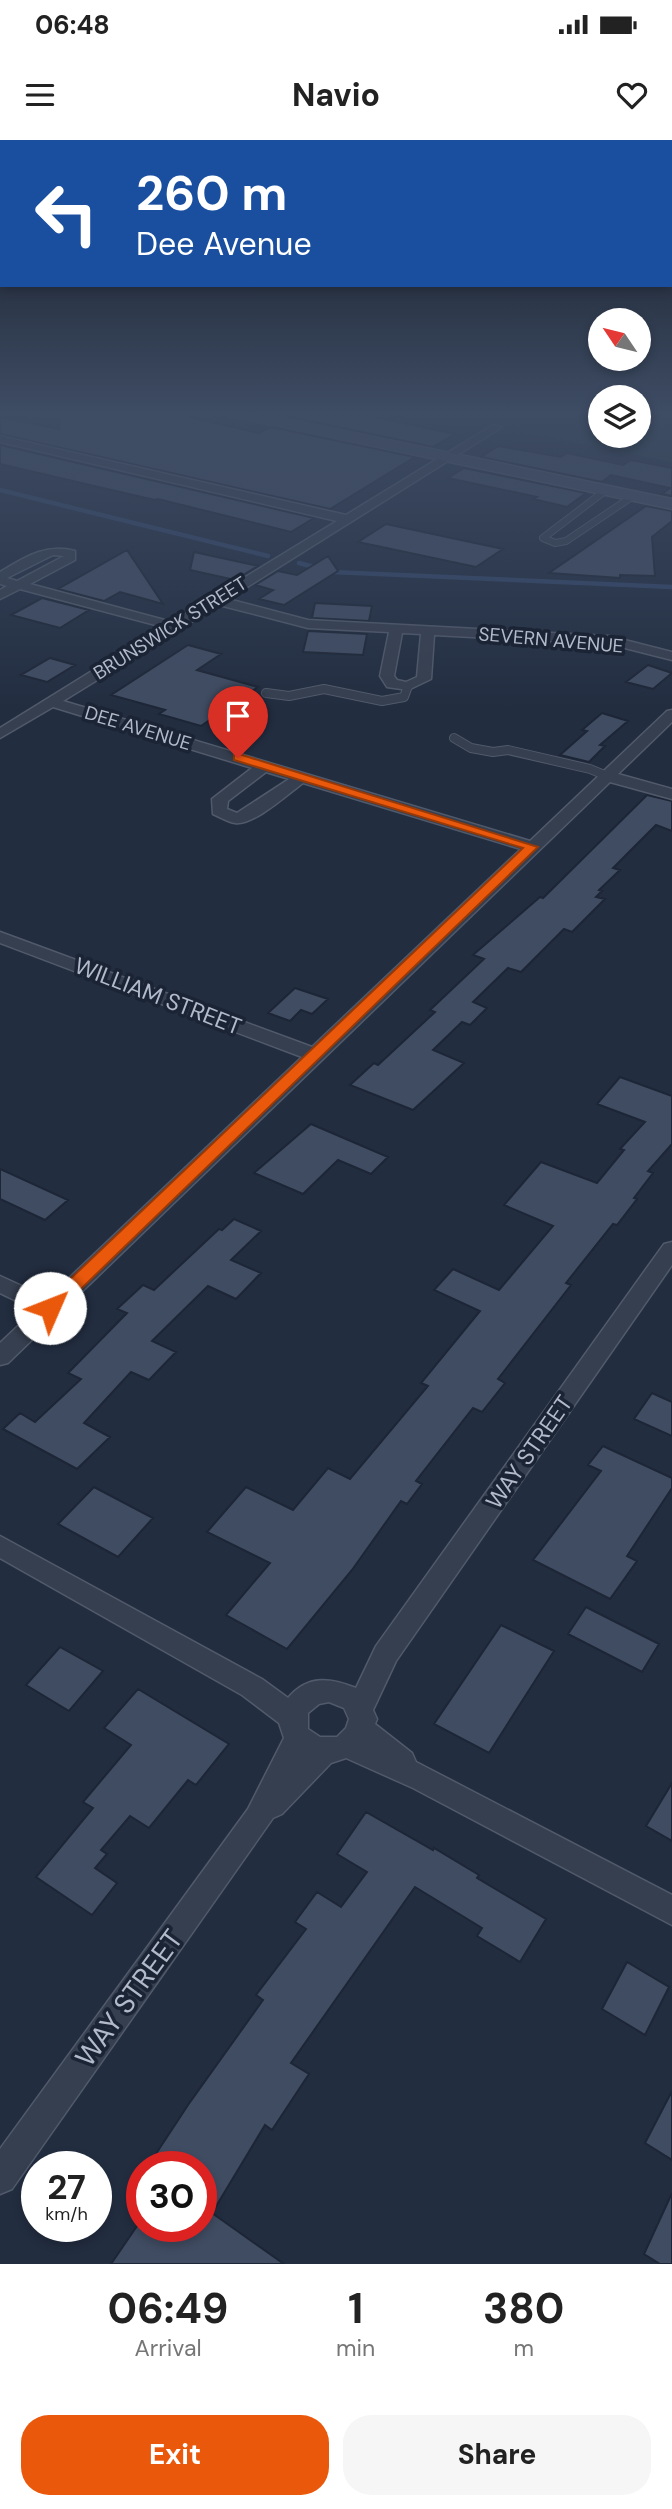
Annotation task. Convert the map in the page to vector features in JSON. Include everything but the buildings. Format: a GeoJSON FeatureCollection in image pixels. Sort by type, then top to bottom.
{"type":"FeatureCollection","features":[{"type":"Feature","properties":{"kind":"street"},"geometry":{"type":"LineString","coordinates":[[312,511],[346,519]]}},
{"type":"Feature","properties":{"kind":"street","name":"BRUNSWICK STREET"},"geometry":{"type":"LineString","coordinates":[[0,734],[359,511]]}},
{"type":"Feature","properties":{"kind":"street"},"geometry":{"type":"LineString","coordinates":[[0,578],[47,552],[66,551],[71,554],[71,557],[0,595]]}},
{"type":"Feature","properties":{"kind":"street"},"geometry":{"type":"LineString","coordinates":[[0,578],[173,626]]}},
{"type":"Feature","properties":{"kind":"street","name":"SEVERN AVENUE"},"geometry":{"type":"LineString","coordinates":[[216,600],[308,624],[609,640],[672,656]]}},
{"type":"Feature","properties":{"kind":"street"},"geometry":{"type":"LineString","coordinates":[[396,630],[387,676],[392,684],[408,686],[424,679],[428,631]]}},
{"type":"Feature","properties":{"kind":"street","name":"DEE AVENUE"},"geometry":{"type":"LineString","coordinates":[[51,702],[532,847]]}},
{"type":"Feature","properties":{"kind":"street"},"geometry":{"type":"LineString","coordinates":[[0,1357],[672,715]]}},
{"type":"Feature","properties":{"kind":"street"},"geometry":{"type":"LineString","coordinates":[[264,766],[220,799],[219,811],[237,819],[252,813],[300,778]]}},
{"type":"Feature","properties":{"kind":"street"},"geometry":{"type":"LineString","coordinates":[[607,776],[672,794]]}},
{"type":"Feature","properties":{"kind":"street","name":"WILLIAM STREET"},"geometry":{"type":"LineString","coordinates":[[0,937],[315,1055]]}},
{"type":"Feature","properties":{"kind":"street","name":"WAY STREET"},"geometry":{"type":"LineString","coordinates":[[0,2177],[258,1818],[348,1726],[386,1654],[672,1249]]}},
{"type":"Feature","properties":{"kind":"street"},"geometry":{"type":"LineString","coordinates":[[0,1284],[50,1308]]}},
{"type":"Feature","properties":{"kind":"street"},"geometry":{"type":"LineString","coordinates":[[0,1546],[252,1688],[296,1719],[307,1746],[348,1726]]}},
{"type":"Feature","properties":{"kind":"street"},"geometry":{"type":"LineString","coordinates":[[296,1719],[318,1691],[330,1690],[348,1726],[423,1779],[672,1910]]}},
{"type":"Feature","properties":{"kind":"street","name":"WAY STREET"},"geometry":{"type":"LineString","coordinates":[[258,1818],[296,1719]]}},
{"type":"Feature","properties":{"kind":"lane"},"geometry":{"type":"LineString","coordinates":[[578,511],[543,538],[555,543],[566,541],[610,511]]}},
{"type":"Feature","properties":{"kind":"lane"},"geometry":{"type":"LineString","coordinates":[[266,693],[289,696],[324,689],[383,701],[404,697],[408,686]]}},
{"type":"Feature","properties":{"kind":"lane"},"geometry":{"type":"LineString","coordinates":[[454,738],[471,748],[493,752],[508,750],[590,769],[607,776]]}},
{"type":"Feature","properties":{"kind":"waterway"},"geometry":{"type":"LineString","coordinates":[[86,511],[268,556]]}},
{"type":"Feature","properties":{"kind":"waterway"},"geometry":{"type":"LineString","coordinates":[[299,563],[332,572],[672,587]]}},
{"type":"Feature","properties":{"kind":"route"},"geometry":{"type":"LineString","coordinates":[[50,1308],[532,847],[238,758]]}}]}
